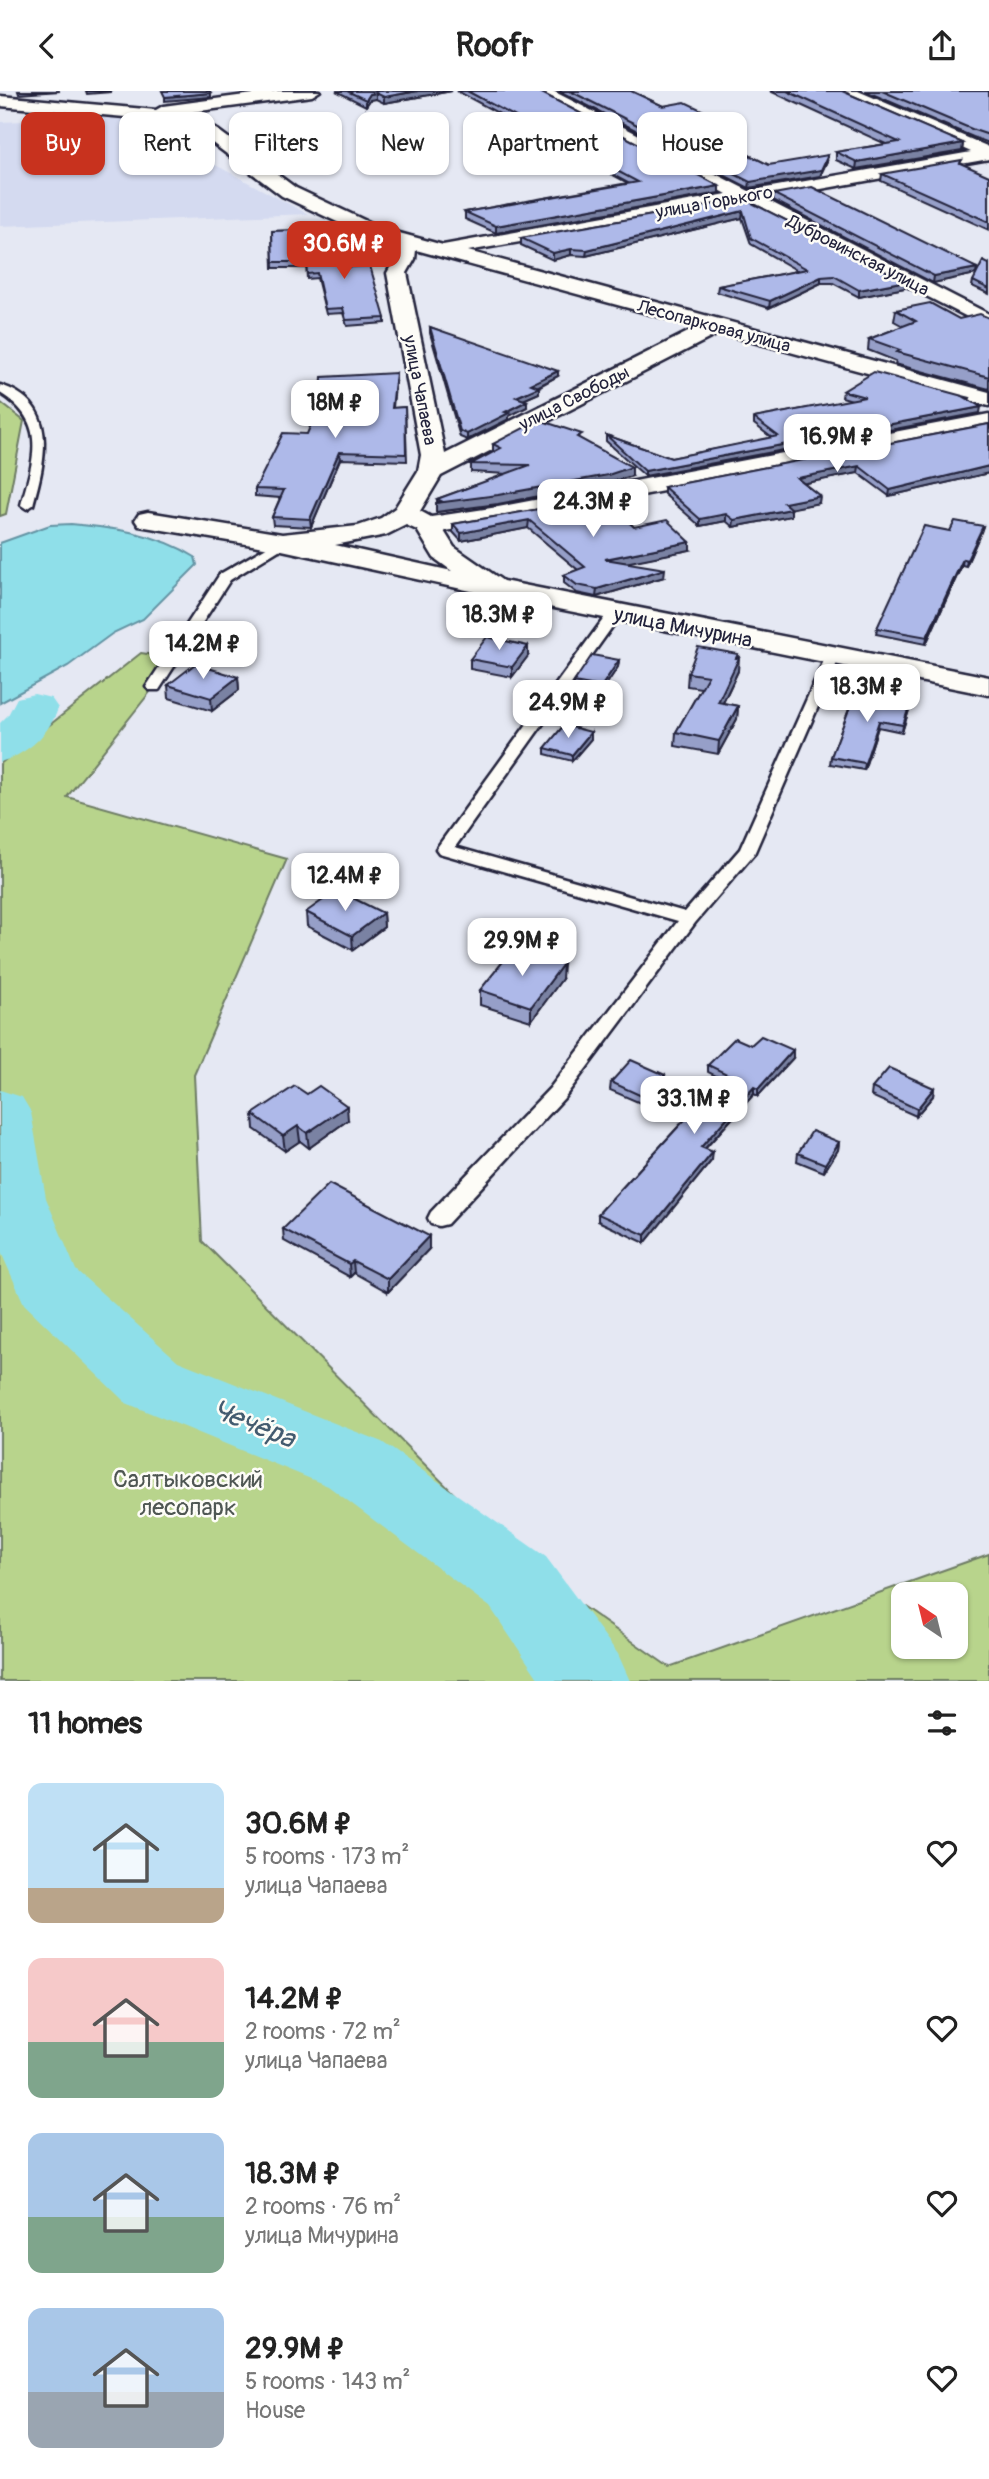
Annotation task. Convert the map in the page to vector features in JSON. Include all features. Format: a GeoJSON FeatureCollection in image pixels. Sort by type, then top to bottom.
{"type":"FeatureCollection","features":[{"type":"Feature","properties":{"kind":"street"},"geometry":{"type":"LineString","coordinates":[[156,112],[243,95],[312,91]]}},
{"type":"Feature","properties":{"kind":"street","name":"Дубровинская улица"},"geometry":{"type":"LineString","coordinates":[[541,91],[989,322]]}},
{"type":"Feature","properties":{"kind":"street"},"geometry":{"type":"LineString","coordinates":[[844,91],[989,153]]}},
{"type":"Feature","properties":{"kind":"street"},"geometry":{"type":"LineString","coordinates":[[0,101],[124,112]]}},
{"type":"Feature","properties":{"kind":"street"},"geometry":{"type":"LineString","coordinates":[[215,138],[275,182],[306,201],[406,250],[439,250]]}},
{"type":"Feature","properties":{"kind":"street","name":"улица Горького"},"geometry":{"type":"LineString","coordinates":[[439,250],[989,153]]}},
{"type":"Feature","properties":{"kind":"street","name":"улица Чапаева"},"geometry":{"type":"LineString","coordinates":[[406,250],[397,273],[433,454],[433,470],[416,491],[416,519]]}},
{"type":"Feature","properties":{"kind":"street","name":"Лесопарковая улица"},"geometry":{"type":"LineString","coordinates":[[439,250],[989,399]]}},
{"type":"Feature","properties":{"kind":"street","name":"улица Свободы"},"geometry":{"type":"LineString","coordinates":[[433,470],[716,326]]}},
{"type":"Feature","properties":{"kind":"street"},"geometry":{"type":"LineString","coordinates":[[282,542],[369,530],[416,519],[498,515],[989,421]]}},
{"type":"Feature","properties":{"kind":"street","name":"улица Мичурина"},"geometry":{"type":"LineString","coordinates":[[416,519],[444,552],[494,588],[989,686]]}},
{"type":"Feature","properties":{"kind":"street"},"geometry":{"type":"LineString","coordinates":[[148,520],[282,542],[494,588]]}},
{"type":"Feature","properties":{"kind":"lane"},"geometry":{"type":"LineString","coordinates":[[0,387],[25,405],[38,426],[34,479],[27,505]]}},
{"type":"Feature","properties":{"kind":"lane"},"geometry":{"type":"LineString","coordinates":[[154,687],[225,577],[282,542]]}},
{"type":"Feature","properties":{"kind":"lane"},"geometry":{"type":"LineString","coordinates":[[615,613],[445,849],[689,919]]}},
{"type":"Feature","properties":{"kind":"lane"},"geometry":{"type":"LineString","coordinates":[[439,1218],[557,1093],[689,919],[748,850],[833,656]]}},
{"type":"Feature","properties":{"kind":"shaded area"},"geometry":{"type":"Polygon","coordinates":[[[119,117],[119,175],[215,175],[215,165],[229,172],[229,175],[234,175],[308,214],[0,226],[0,122],[21,121],[21,175],[105,175],[105,118],[119,117]]]}},
{"type":"Feature","properties":{"kind":"green space"},"geometry":{"type":"Polygon","coordinates":[[[0,402],[24,421],[6,514],[0,516],[0,402]]]}},
{"type":"Feature","properties":{"kind":"green space","name":"Салтыковский лесопарк"},"geometry":{"type":"Polygon","coordinates":[[[141,653],[173,658],[154,687],[67,797],[287,859],[194,1075],[202,1241],[529,1569],[669,1667],[891,1589],[891,1659],[968,1659],[968,1582],[910,1582],[989,1554],[989,1681],[0,1681],[0,764],[141,653]]]}},
{"type":"Feature","properties":{"kind":"water"},"geometry":{"type":"Polygon","coordinates":[[[71,524],[119,530],[166,542],[195,557],[197,565],[143,619],[113,633],[68,666],[0,703],[0,543],[50,525],[71,524]]]}},
{"type":"Feature","properties":{"kind":"building"},"geometry":{"type":"Polygon","coordinates":[[[162,91],[210,91],[211,93],[165,97],[162,91]]]}},
{"type":"Feature","properties":{"kind":"building"},"geometry":{"type":"Polygon","coordinates":[[[347,91],[418,91],[384,97],[376,93],[370,94],[366,100],[347,91]]]}},
{"type":"Feature","properties":{"kind":"building"},"geometry":{"type":"Polygon","coordinates":[[[467,91],[538,91],[578,112],[506,112],[467,91]]]}},
{"type":"Feature","properties":{"kind":"building"},"geometry":{"type":"Polygon","coordinates":[[[570,91],[631,91],[663,106],[685,102],[706,112],[637,112],[637,125],[623,118],[623,112],[612,112],[570,91]]]}},
{"type":"Feature","properties":{"kind":"building"},"geometry":{"type":"Polygon","coordinates":[[[787,91],[842,91],[963,143],[857,162],[836,152],[899,142],[787,91]]]}},
{"type":"Feature","properties":{"kind":"building"},"geometry":{"type":"Polygon","coordinates":[[[882,91],[989,91],[989,135],[974,130],[882,91]]]}},
{"type":"Feature","properties":{"kind":"building"},"geometry":{"type":"Polygon","coordinates":[[[623,136],[637,143],[637,175],[698,175],[719,186],[496,226],[465,212],[638,182],[623,174],[623,136]]]}},
{"type":"Feature","properties":{"kind":"building"},"geometry":{"type":"Polygon","coordinates":[[[747,154],[769,165],[828,155],[821,170],[750,182],[736,175],[747,175],[747,154]]]}},
{"type":"Feature","properties":{"kind":"building"},"geometry":{"type":"Polygon","coordinates":[[[962,160],[960,163],[989,176],[989,222],[882,174],[962,160]]]}},
{"type":"Feature","properties":{"kind":"building"},"geometry":{"type":"Polygon","coordinates":[[[812,187],[977,268],[934,276],[774,194],[812,187]]]}},
{"type":"Feature","properties":{"kind":"building"},"geometry":{"type":"Polygon","coordinates":[[[744,199],[906,281],[859,290],[834,276],[821,277],[770,301],[718,286],[807,269],[751,238],[743,211],[587,250],[571,249],[553,253],[521,238],[744,199]]]}},
{"type":"Feature","properties":{"kind":"building"},"geometry":{"type":"Polygon","coordinates":[[[303,230],[305,262],[273,262],[272,231],[303,230]]]}},
{"type":"Feature","properties":{"kind":"building"},"geometry":{"type":"Polygon","coordinates":[[[352,243],[350,267],[370,266],[385,318],[346,320],[343,308],[325,309],[317,273],[307,274],[305,244],[352,243]]]}},
{"type":"Feature","properties":{"kind":"building"},"geometry":{"type":"Polygon","coordinates":[[[983,261],[989,264],[989,289],[973,281],[983,261]]]}},
{"type":"Feature","properties":{"kind":"building"},"geometry":{"type":"Polygon","coordinates":[[[930,303],[959,319],[980,314],[989,318],[989,377],[897,352],[900,350],[869,339],[916,321],[896,310],[930,303]]]}},
{"type":"Feature","properties":{"kind":"building"},"geometry":{"type":"Polygon","coordinates":[[[430,327],[558,371],[531,384],[539,387],[516,397],[527,401],[467,434],[460,431],[430,327]]]}},
{"type":"Feature","properties":{"kind":"building"},"geometry":{"type":"Polygon","coordinates":[[[874,372],[970,398],[966,398],[981,407],[645,471],[606,435],[671,458],[778,436],[754,418],[865,397],[843,391],[874,372]]]}},
{"type":"Feature","properties":{"kind":"building"},"geometry":{"type":"Polygon","coordinates":[[[396,373],[392,408],[405,407],[406,454],[339,452],[310,519],[272,517],[284,490],[255,489],[283,433],[307,434],[312,422],[319,422],[322,377],[396,373]]]}},
{"type":"Feature","properties":{"kind":"building"},"geometry":{"type":"Polygon","coordinates":[[[539,420],[582,434],[577,437],[632,467],[608,475],[436,503],[441,501],[437,499],[530,465],[471,464],[501,448],[493,444],[539,420]]]}},
{"type":"Feature","properties":{"kind":"building"},"geometry":{"type":"Polygon","coordinates":[[[989,424],[989,466],[890,490],[859,466],[797,478],[820,496],[784,503],[791,509],[734,520],[726,514],[700,519],[664,487],[989,424]]]}},
{"type":"Feature","properties":{"kind":"building"},"geometry":{"type":"Polygon","coordinates":[[[603,498],[634,527],[667,520],[690,542],[605,559],[665,569],[597,589],[577,585],[564,575],[585,567],[529,520],[461,533],[453,524],[603,498]]]}},
{"type":"Feature","properties":{"kind":"building"},"geometry":{"type":"Polygon","coordinates":[[[955,521],[983,526],[967,560],[963,559],[927,637],[877,628],[924,526],[950,531],[955,521]]]}},
{"type":"Feature","properties":{"kind":"building"},"geometry":{"type":"Polygon","coordinates":[[[487,637],[528,646],[512,667],[470,659],[487,637]]]}},
{"type":"Feature","properties":{"kind":"building"},"geometry":{"type":"Polygon","coordinates":[[[698,647],[738,654],[736,658],[739,658],[718,702],[738,706],[719,741],[676,732],[708,676],[688,673],[698,647]]]}},
{"type":"Feature","properties":{"kind":"building"},"geometry":{"type":"Polygon","coordinates":[[[592,655],[619,660],[601,687],[574,682],[592,655]]]}},
{"type":"Feature","properties":{"kind":"building"},"geometry":{"type":"Polygon","coordinates":[[[195,664],[238,677],[211,698],[168,685],[195,664]]]}},
{"type":"Feature","properties":{"kind":"building"},"geometry":{"type":"Polygon","coordinates":[[[856,691],[911,701],[903,725],[879,721],[865,763],[831,757],[856,691]]]}},
{"type":"Feature","properties":{"kind":"building"},"geometry":{"type":"Polygon","coordinates":[[[564,725],[591,732],[572,755],[545,748],[564,725]]]}},
{"type":"Feature","properties":{"kind":"building"},"geometry":{"type":"Polygon","coordinates":[[[337,890],[383,913],[352,936],[306,912],[337,890]]]}},
{"type":"Feature","properties":{"kind":"building"},"geometry":{"type":"Polygon","coordinates":[[[513,949],[563,964],[531,1007],[480,990],[513,949]]]}},
{"type":"Feature","properties":{"kind":"building"},"geometry":{"type":"Polygon","coordinates":[[[761,1036],[793,1050],[758,1089],[754,1087],[701,1147],[713,1152],[645,1235],[598,1214],[727,1074],[708,1065],[735,1038],[751,1045],[761,1036]]]}},
{"type":"Feature","properties":{"kind":"building"},"geometry":{"type":"Polygon","coordinates":[[[631,1060],[665,1075],[646,1098],[611,1082],[631,1060]]]}},
{"type":"Feature","properties":{"kind":"building"},"geometry":{"type":"Polygon","coordinates":[[[889,1068],[934,1088],[917,1109],[872,1088],[889,1068]]]}},
{"type":"Feature","properties":{"kind":"building"},"geometry":{"type":"Polygon","coordinates":[[[295,1086],[307,1094],[319,1086],[347,1106],[307,1133],[298,1126],[283,1136],[253,1114],[295,1086]]]}},
{"type":"Feature","properties":{"kind":"building"},"geometry":{"type":"Polygon","coordinates":[[[812,1131],[839,1142],[825,1164],[798,1153],[812,1131]]]}},
{"type":"Feature","properties":{"kind":"building"},"geometry":{"type":"Polygon","coordinates":[[[329,1184],[429,1236],[388,1279],[353,1261],[349,1264],[283,1229],[329,1184]]]}},
{"type":"Feature","properties":{"kind":"waterway","name":"Чечёра"},"geometry":{"type":"LineString","coordinates":[[0,747],[26,725],[34,708]]}},
{"type":"Feature","properties":{"kind":"waterway","name":"Чечёра"},"geometry":{"type":"LineString","coordinates":[[0,1112],[13,1198],[48,1285],[152,1382],[355,1464],[518,1582],[588,1681]]}}]}
